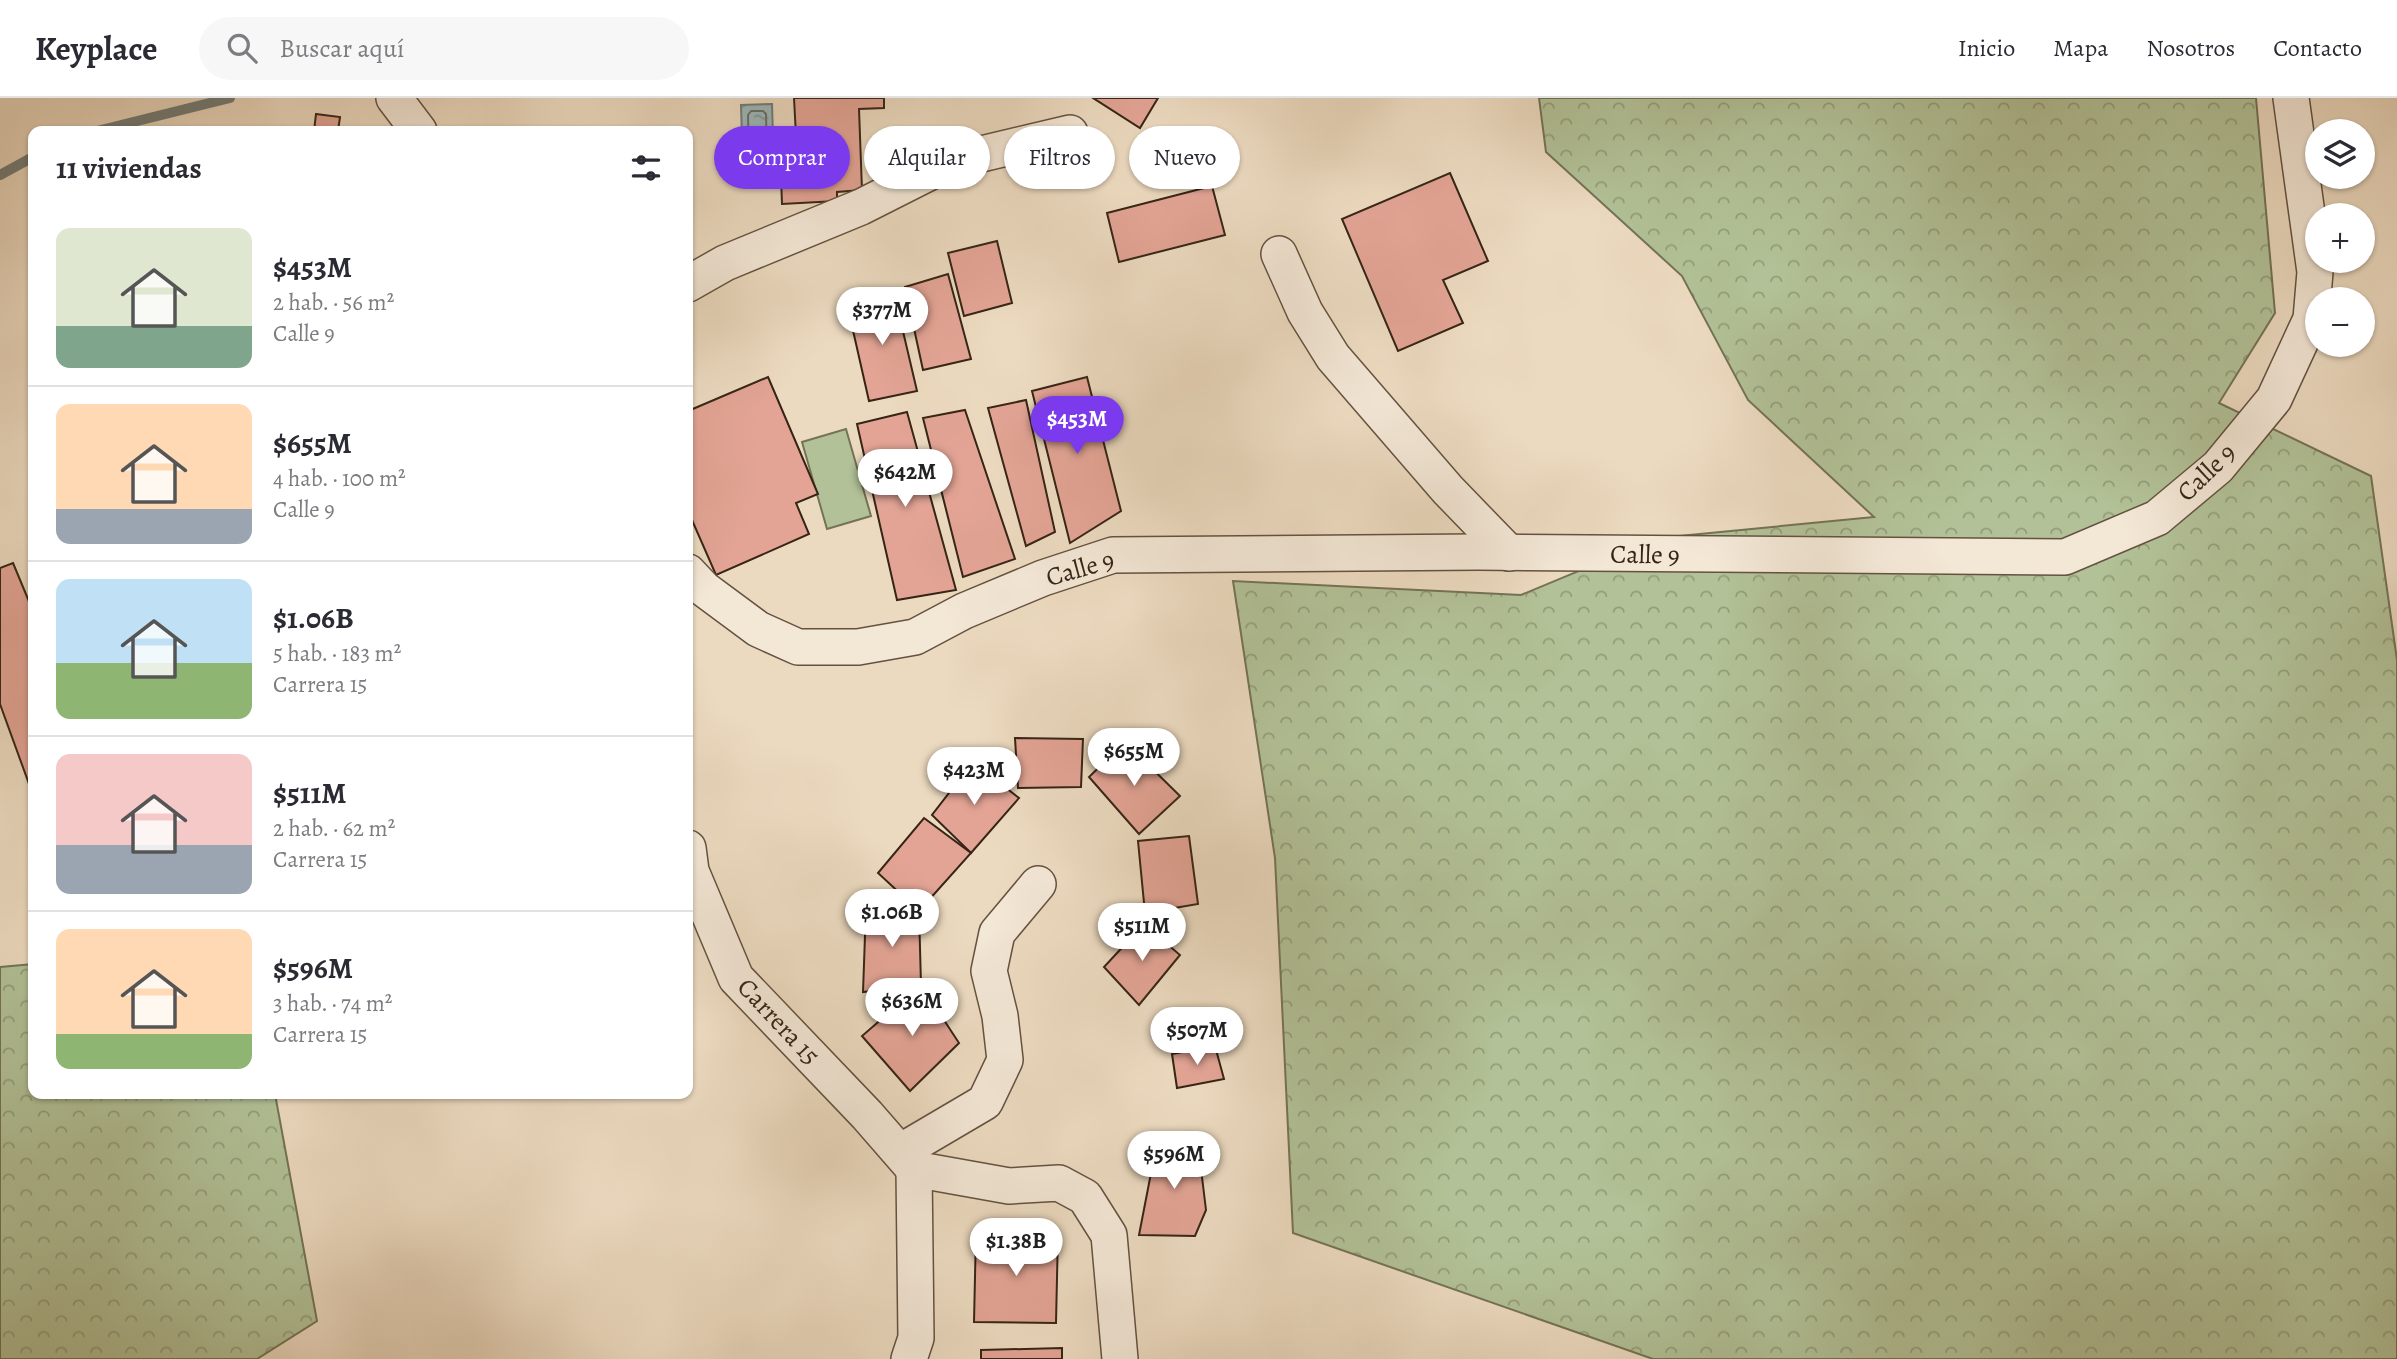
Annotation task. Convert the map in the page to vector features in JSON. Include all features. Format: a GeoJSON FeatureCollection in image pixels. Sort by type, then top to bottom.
{"type":"FeatureCollection","features":[{"type":"Feature","properties":{"kind":"street","name":"Calle 9"},"geometry":{"type":"LineString","coordinates":[[693,577],[704,589],[758,629],[798,647],[859,647],[915,637],[964,611],[1044,578],[1112,555],[1509,553],[2065,557],[2157,517],[2218,467],[2274,399],[2311,319],[2315,272],[2291,98]]}},
{"type":"Feature","properties":{"kind":"street"},"geometry":{"type":"LineString","coordinates":[[693,281],[725,263],[861,207],[952,161],[1004,149]]}},
{"type":"Feature","properties":{"kind":"street"},"geometry":{"type":"LineString","coordinates":[[1279,254],[1305,312],[1333,357],[1448,490],[1509,553]]}},
{"type":"Feature","properties":{"kind":"street","name":"Carrera 15"},"geometry":{"type":"LineString","coordinates":[[693,876],[736,978],[907,1160]]}},
{"type":"Feature","properties":{"kind":"street"},"geometry":{"type":"LineString","coordinates":[[907,1160],[985,1102],[1005,1059],[1000,1016],[989,971],[997,933],[1038,884]]}},
{"type":"Feature","properties":{"kind":"street"},"geometry":{"type":"LineString","coordinates":[[907,1160],[916,1338],[909,1359]]}},
{"type":"Feature","properties":{"kind":"street"},"geometry":{"type":"LineString","coordinates":[[907,1160],[1009,1186],[1059,1183],[1085,1197],[1109,1235],[1120,1359]]}},
{"type":"Feature","properties":{"kind":"green space"},"geometry":{"type":"Polygon","coordinates":[[[1539,98],[2256,98],[2275,313],[2219,403],[2371,476],[2397,660],[2397,1359],[1653,1359],[1293,1233],[1275,858],[1233,581],[1521,595],[1658,538],[1874,517],[1748,400],[1682,276],[1546,152],[1539,98]]]}},
{"type":"Feature","properties":{"kind":"green space"},"geometry":{"type":"Polygon","coordinates":[[[846,429],[871,516],[827,529],[802,442],[846,429]]]}},
{"type":"Feature","properties":{"kind":"green space"},"geometry":{"type":"Polygon","coordinates":[[[28,964],[28,1099],[276,1099],[317,1321],[257,1359],[0,1359],[0,967],[28,964]]]}},
{"type":"Feature","properties":{"kind":"water"},"geometry":{"type":"Polygon","coordinates":[[[772,104],[773,126],[742,126],[741,105],[772,104]]]}},
{"type":"Feature","properties":{"kind":"building"},"geometry":{"type":"Polygon","coordinates":[[[794,98],[884,98],[884,108],[859,109],[862,190],[837,192],[837,201],[782,204],[781,189],[850,189],[850,126],[795,126],[794,98]]]}},
{"type":"Feature","properties":{"kind":"building"},"geometry":{"type":"Polygon","coordinates":[[[1093,98],[1158,98],[1141,126],[1137,126],[1093,98]]]}},
{"type":"Feature","properties":{"kind":"building"},"geometry":{"type":"Polygon","coordinates":[[[316,114],[340,117],[339,126],[315,126],[316,114]]]}},
{"type":"Feature","properties":{"kind":"building"},"geometry":{"type":"Polygon","coordinates":[[[1450,173],[1488,261],[1443,280],[1463,323],[1398,351],[1342,219],[1450,173]]]}},
{"type":"Feature","properties":{"kind":"building"},"geometry":{"type":"Polygon","coordinates":[[[1200,189],[1213,189],[1225,235],[1119,262],[1107,213],[1200,189]]]}},
{"type":"Feature","properties":{"kind":"building"},"geometry":{"type":"Polygon","coordinates":[[[997,241],[1012,303],[964,316],[948,253],[997,241]]]}},
{"type":"Feature","properties":{"kind":"building"},"geometry":{"type":"Polygon","coordinates":[[[948,274],[971,359],[923,370],[905,287],[948,274]]]}},
{"type":"Feature","properties":{"kind":"building"},"geometry":{"type":"Polygon","coordinates":[[[894,293],[917,391],[869,401],[847,304],[894,293]]]}},
{"type":"Feature","properties":{"kind":"building"},"geometry":{"type":"Polygon","coordinates":[[[768,377],[818,494],[796,503],[809,534],[716,575],[693,522],[693,409],[768,377]]]}},
{"type":"Feature","properties":{"kind":"building"},"geometry":{"type":"Polygon","coordinates":[[[1087,377],[1121,511],[1070,543],[1032,391],[1087,377]]]}},
{"type":"Feature","properties":{"kind":"building"},"geometry":{"type":"Polygon","coordinates":[[[1026,400],[1055,532],[1026,546],[988,408],[1026,400]]]}},
{"type":"Feature","properties":{"kind":"building"},"geometry":{"type":"Polygon","coordinates":[[[965,410],[1015,559],[963,577],[923,418],[965,410]]]}},
{"type":"Feature","properties":{"kind":"building"},"geometry":{"type":"Polygon","coordinates":[[[907,412],[956,590],[897,600],[857,424],[907,412]]]}},
{"type":"Feature","properties":{"kind":"building"},"geometry":{"type":"Polygon","coordinates":[[[13,563],[28,599],[28,781],[0,704],[0,568],[13,563]]]}},
{"type":"Feature","properties":{"kind":"building"},"geometry":{"type":"Polygon","coordinates":[[[1015,738],[1083,739],[1081,787],[1018,788],[1015,738]]]}},
{"type":"Feature","properties":{"kind":"building"},"geometry":{"type":"Polygon","coordinates":[[[1125,742],[1180,796],[1139,834],[1089,777],[1125,742]]]}},
{"type":"Feature","properties":{"kind":"building"},"geometry":{"type":"Polygon","coordinates":[[[973,762],[1019,798],[971,853],[932,815],[973,762]]]}},
{"type":"Feature","properties":{"kind":"building"},"geometry":{"type":"Polygon","coordinates":[[[924,818],[971,853],[919,911],[878,873],[924,818]]]}},
{"type":"Feature","properties":{"kind":"building"},"geometry":{"type":"Polygon","coordinates":[[[1189,836],[1198,904],[1145,913],[1138,841],[1189,836]]]}},
{"type":"Feature","properties":{"kind":"building"},"geometry":{"type":"Polygon","coordinates":[[[866,907],[919,911],[921,985],[863,992],[866,907]]]}},
{"type":"Feature","properties":{"kind":"building"},"geometry":{"type":"Polygon","coordinates":[[[1144,924],[1180,955],[1139,1005],[1104,967],[1144,924]]]}},
{"type":"Feature","properties":{"kind":"building"},"geometry":{"type":"Polygon","coordinates":[[[921,985],[959,1043],[910,1091],[862,1036],[921,985]]]}},
{"type":"Feature","properties":{"kind":"building"},"geometry":{"type":"Polygon","coordinates":[[[1215,1046],[1224,1079],[1177,1088],[1172,1054],[1215,1046]]]}},
{"type":"Feature","properties":{"kind":"building"},"geometry":{"type":"Polygon","coordinates":[[[1158,1137],[1198,1144],[1206,1210],[1195,1236],[1139,1235],[1158,1137]]]}},
{"type":"Feature","properties":{"kind":"building"},"geometry":{"type":"Polygon","coordinates":[[[976,1232],[1058,1233],[1056,1323],[974,1322],[976,1232]]]}},
{"type":"Feature","properties":{"kind":"building"},"geometry":{"type":"Polygon","coordinates":[[[1062,1348],[1062,1359],[981,1359],[981,1350],[1062,1348]]]}},
{"type":"Feature","properties":{"kind":"waterway"},"geometry":{"type":"LineString","coordinates":[[117,126],[230,98]]}},
{"type":"Feature","properties":{"kind":"waterway"},"geometry":{"type":"LineString","coordinates":[[0,175],[28,160]]}}]}
